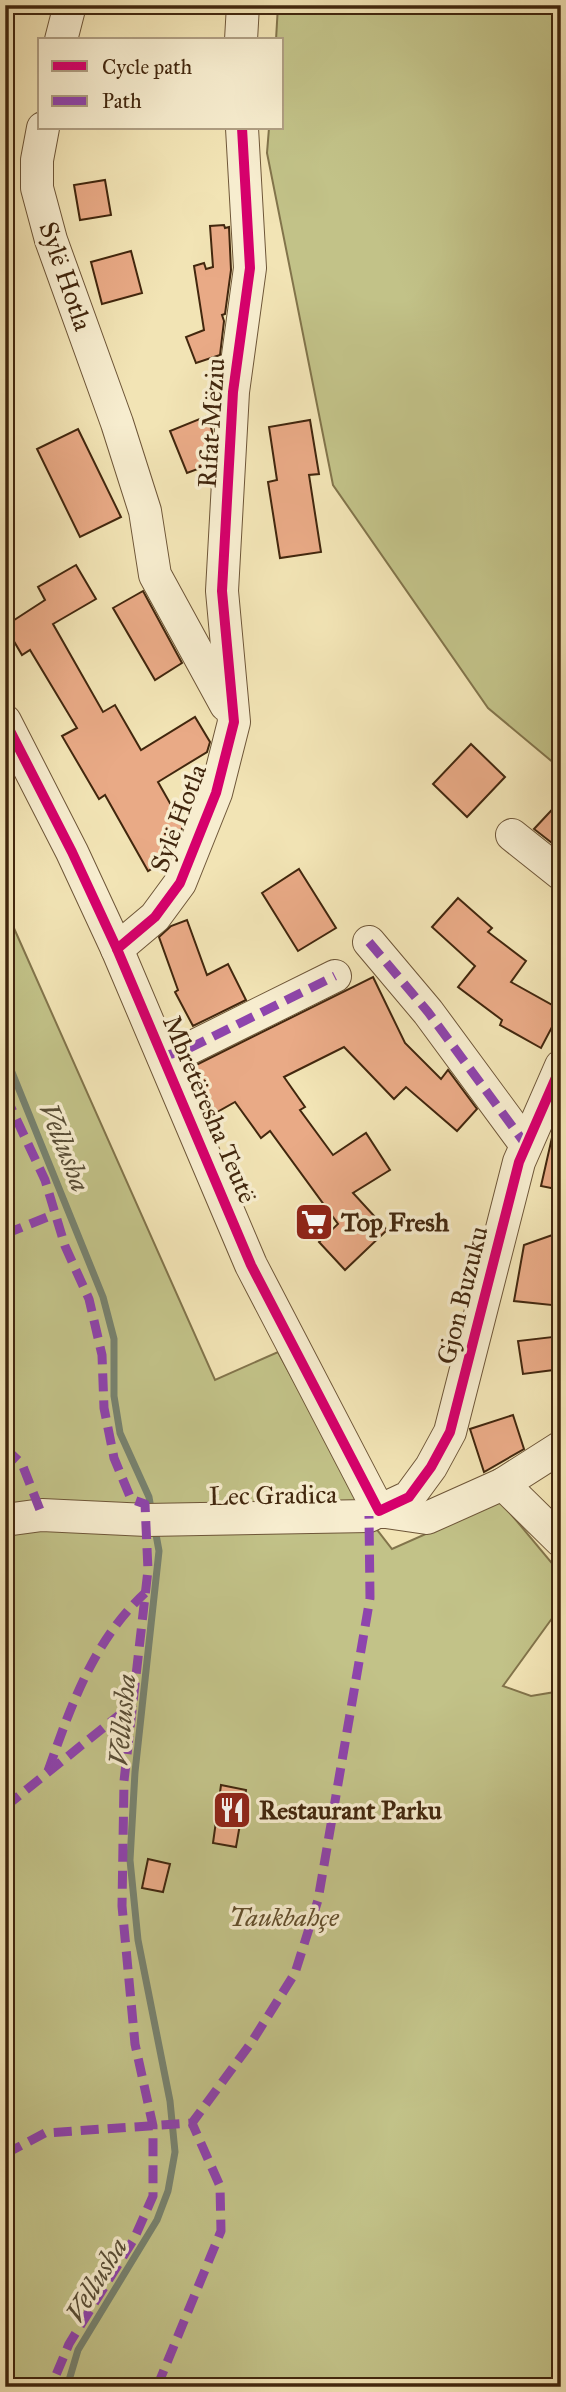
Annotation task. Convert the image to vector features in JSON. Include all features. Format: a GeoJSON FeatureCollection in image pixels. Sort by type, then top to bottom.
{"type":"FeatureCollection","features":[{"type":"Feature","properties":{"kind":"street"},"geometry":{"type":"LineString","coordinates":[[62,38],[71,5]]}},
{"type":"Feature","properties":{"kind":"street"},"geometry":{"type":"LineString","coordinates":[[241,38],[243,5]]}},
{"type":"Feature","properties":{"kind":"street","name":"Sylë Hotla"},"geometry":{"type":"LineString","coordinates":[[43,130],[37,160],[37,188],[51,240],[114,411],[145,511],[155,575],[234,722],[216,793],[180,883],[155,917],[117,949]]}},
{"type":"Feature","properties":{"kind":"street","name":"Rifat Mëziu"},"geometry":{"type":"LineString","coordinates":[[234,722],[222,591],[233,392],[250,268],[242,130]]}},
{"type":"Feature","properties":{"kind":"street","name":"Mbretëresha Teutë"},"geometry":{"type":"LineString","coordinates":[[5,722],[72,852],[117,949],[251,1265],[379,1511]]}},
{"type":"Feature","properties":{"kind":"street"},"geometry":{"type":"LineString","coordinates":[[512,835],[561,874]]}},
{"type":"Feature","properties":{"kind":"street"},"geometry":{"type":"LineString","coordinates":[[369,942],[428,1013],[526,1145]]}},
{"type":"Feature","properties":{"kind":"street"},"geometry":{"type":"LineString","coordinates":[[163,1056],[184,1051],[335,976]]}},
{"type":"Feature","properties":{"kind":"street","name":"Gjon Buzuku"},"geometry":{"type":"LineString","coordinates":[[379,1511],[409,1496],[431,1467],[450,1432],[519,1162],[561,1066]]}},
{"type":"Feature","properties":{"kind":"street","name":"Lec Gradica"},"geometry":{"type":"LineString","coordinates":[[5,1520],[41,1515],[130,1519],[369,1516],[379,1511],[427,1518],[503,1484],[561,1447]]}},
{"type":"Feature","properties":{"kind":"street"},"geometry":{"type":"LineString","coordinates":[[503,1484],[561,1541]]}},
{"type":"Feature","properties":{"kind":"green space"},"geometry":{"type":"Polygon","coordinates":[[[278,5],[561,5],[561,769],[488,708],[333,485],[267,153],[269,130],[284,130],[284,38],[276,38],[278,5]]]}},
{"type":"Feature","properties":{"kind":"green space","name":"Taukbahçe"},"geometry":{"type":"Polygon","coordinates":[[[5,908],[215,1380],[278,1352],[371,1522],[392,1549],[500,1501],[561,1574],[561,1606],[503,1686],[531,1696],[561,1691],[561,2387],[5,2387],[5,908]]]}},
{"type":"Feature","properties":{"kind":"building"},"geometry":{"type":"Polygon","coordinates":[[[105,180],[111,215],[80,220],[74,185],[105,180]]]}},
{"type":"Feature","properties":{"kind":"building"},"geometry":{"type":"Polygon","coordinates":[[[224,225],[225,228],[229,227],[231,270],[225,314],[222,315],[224,321],[220,355],[196,363],[186,337],[204,330],[194,266],[204,263],[206,269],[213,267],[210,226],[224,225]]]}},
{"type":"Feature","properties":{"kind":"building"},"geometry":{"type":"Polygon","coordinates":[[[131,251],[142,293],[102,304],[91,262],[131,251]]]}},
{"type":"Feature","properties":{"kind":"building"},"geometry":{"type":"Polygon","coordinates":[[[207,416],[212,431],[211,464],[187,473],[170,431],[207,416]]]}},
{"type":"Feature","properties":{"kind":"building"},"geometry":{"type":"Polygon","coordinates":[[[310,420],[319,474],[309,475],[321,552],[280,558],[268,482],[277,480],[269,427],[310,420]]]}},
{"type":"Feature","properties":{"kind":"building"},"geometry":{"type":"Polygon","coordinates":[[[78,429],[121,517],[80,537],[37,449],[78,429]]]}},
{"type":"Feature","properties":{"kind":"building"},"geometry":{"type":"Polygon","coordinates":[[[76,565],[96,599],[53,624],[103,712],[115,705],[141,750],[195,717],[210,742],[207,752],[158,782],[183,826],[170,858],[148,871],[105,795],[99,799],[62,736],[77,728],[30,650],[22,655],[5,626],[45,600],[38,587],[76,565]]]}},
{"type":"Feature","properties":{"kind":"building"},"geometry":{"type":"Polygon","coordinates":[[[143,591],[182,663],[155,680],[113,608],[143,591]]]}},
{"type":"Feature","properties":{"kind":"building"},"geometry":{"type":"Polygon","coordinates":[[[471,744],[505,777],[467,817],[433,784],[471,744]]]}},
{"type":"Feature","properties":{"kind":"building"},"geometry":{"type":"Polygon","coordinates":[[[561,800],[561,850],[534,829],[561,800]]]}},
{"type":"Feature","properties":{"kind":"building"},"geometry":{"type":"Polygon","coordinates":[[[299,869],[336,928],[298,951],[262,893],[299,869]]]}},
{"type":"Feature","properties":{"kind":"building"},"geometry":{"type":"Polygon","coordinates":[[[458,898],[492,928],[488,932],[526,961],[511,982],[561,1010],[541,1048],[500,1025],[502,1020],[458,987],[475,966],[432,927],[458,898]]]}},
{"type":"Feature","properties":{"kind":"building"},"geometry":{"type":"Polygon","coordinates":[[[187,920],[207,975],[228,964],[246,1000],[193,1026],[175,992],[178,990],[159,937],[171,926],[187,920]]]}},
{"type":"Feature","properties":{"kind":"building"},"geometry":{"type":"Polygon","coordinates":[[[373,977],[405,1043],[441,1079],[448,1070],[477,1109],[457,1131],[406,1087],[394,1099],[344,1047],[284,1077],[305,1107],[300,1110],[333,1155],[366,1133],[390,1170],[353,1193],[387,1230],[345,1270],[319,1242],[338,1224],[270,1131],[261,1138],[235,1102],[210,1116],[188,1069],[373,977]]]}},
{"type":"Feature","properties":{"kind":"building"},"geometry":{"type":"Polygon","coordinates":[[[553,1133],[561,1134],[561,1190],[541,1186],[553,1133]]]}},
{"type":"Feature","properties":{"kind":"building"},"geometry":{"type":"Polygon","coordinates":[[[561,1232],[561,1306],[514,1301],[524,1245],[561,1232]]]}},
{"type":"Feature","properties":{"kind":"building"},"geometry":{"type":"Polygon","coordinates":[[[561,1336],[561,1369],[523,1374],[518,1341],[561,1336]]]}},
{"type":"Feature","properties":{"kind":"building"},"geometry":{"type":"Polygon","coordinates":[[[513,1415],[524,1449],[484,1472],[470,1429],[513,1415]]]}},
{"type":"Feature","properties":{"kind":"building"},"geometry":{"type":"Polygon","coordinates":[[[221,1785],[246,1790],[236,1847],[213,1843],[221,1785]]]}},
{"type":"Feature","properties":{"kind":"building"},"geometry":{"type":"Polygon","coordinates":[[[148,1859],[170,1864],[163,1892],[142,1888],[148,1859]]]}},
{"type":"Feature","properties":{"kind":"waterway","name":"Vellusha"},"geometry":{"type":"LineString","coordinates":[[5,1055],[103,1297],[114,1339],[114,1396],[120,1433],[149,1497],[152,1514]]}},
{"type":"Feature","properties":{"kind":"waterway","name":"Vellusha"},"geometry":{"type":"LineString","coordinates":[[67,2387],[78,2350],[157,2220],[168,2191],[175,2152],[170,2101],[138,1940],[130,1860],[135,1772],[159,1551],[155,1529]]}},
{"type":"Feature","properties":{"kind":"marked path"},"geometry":{"type":"LineString","coordinates":[[369,942],[428,1012],[526,1145]]}},
{"type":"Feature","properties":{"kind":"marked path"},"geometry":{"type":"LineString","coordinates":[[163,1056],[184,1051],[335,976]]}},
{"type":"Feature","properties":{"kind":"marked path"},"geometry":{"type":"LineString","coordinates":[[5,1095],[45,1180],[65,1246],[89,1299],[102,1355],[104,1408],[114,1458],[131,1499],[145,1504],[148,1570],[124,1781],[122,1906],[135,2044],[153,2126],[153,2196],[134,2239],[69,2344],[51,2387]]}},
{"type":"Feature","properties":{"kind":"marked path"},"geometry":{"type":"LineString","coordinates":[[5,1234],[55,1214]]}},
{"type":"Feature","properties":{"kind":"marked path"},"geometry":{"type":"LineString","coordinates":[[5,1448],[22,1464],[42,1515]]}},
{"type":"Feature","properties":{"kind":"marked path"},"geometry":{"type":"LineString","coordinates":[[5,2154],[45,2133],[192,2123],[251,2043],[295,1973],[318,1900],[370,1598],[369,1516]]}},
{"type":"Feature","properties":{"kind":"marked path"},"geometry":{"type":"LineString","coordinates":[[48,1771],[75,1699],[98,1653],[111,1632],[145,1593]]}},
{"type":"Feature","properties":{"kind":"marked path"},"geometry":{"type":"LineString","coordinates":[[5,1807],[134,1703]]}},
{"type":"Feature","properties":{"kind":"marked path"},"geometry":{"type":"LineString","coordinates":[[157,2387],[221,2231],[220,2186],[192,2123]]}},
{"type":"Feature","properties":{"kind":"cycle path"},"geometry":{"type":"LineString","coordinates":[[117,949],[155,917],[180,883],[216,793],[234,722],[222,591],[233,392],[250,268],[242,130]]}},
{"type":"Feature","properties":{"kind":"cycle path"},"geometry":{"type":"LineString","coordinates":[[5,721],[72,852],[117,949],[251,1265],[379,1511],[409,1497],[431,1467],[450,1432],[519,1162],[561,1066]]}},
{"type":"Feature","properties":{"kind":"place","name":"Top Fresh"},"geometry":{"type":"Point","coordinates":[314,1222]}},
{"type":"Feature","properties":{"kind":"place","name":"Restaurant Parku"},"geometry":{"type":"Point","coordinates":[232,1810]}}]}
